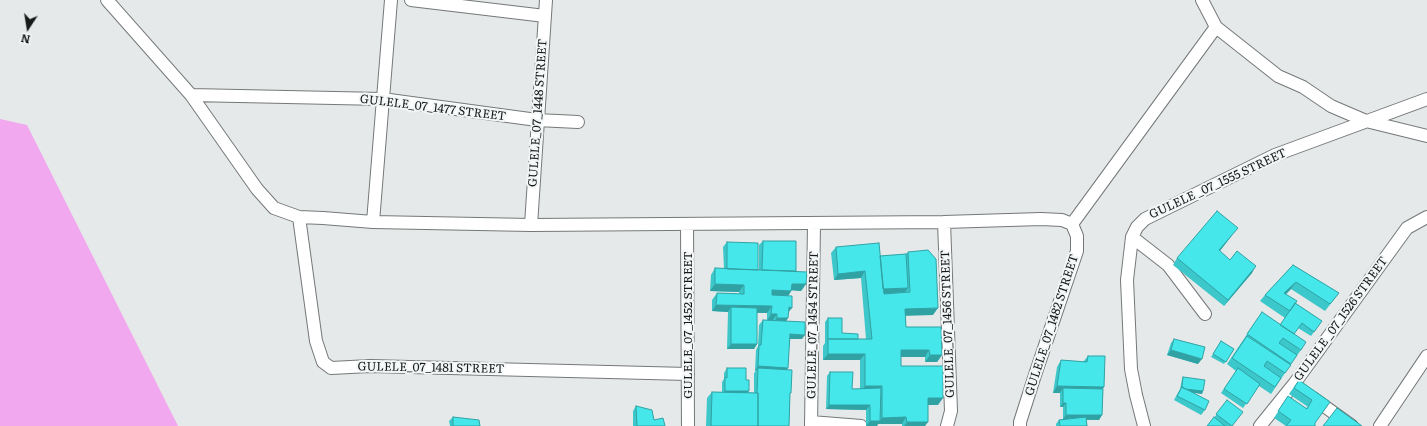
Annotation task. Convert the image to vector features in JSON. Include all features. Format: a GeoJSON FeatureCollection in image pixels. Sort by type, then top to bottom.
{"type":"FeatureCollection","features":[{"type":"Feature","properties":{"kind":"street"},"geometry":{"type":"LineString","coordinates":[[107,0],[191,95],[258,189],[274,208],[299,217],[373,222],[531,225],[814,224],[1040,219],[1062,220],[1072,224],[1216,27]]}},
{"type":"Feature","properties":{"kind":"street"},"geometry":{"type":"LineString","coordinates":[[373,222],[391,0]]}},
{"type":"Feature","properties":{"kind":"street"},"geometry":{"type":"LineString","coordinates":[[411,0],[545,16]]}},
{"type":"Feature","properties":{"kind":"street","name":"GULELE_07_1448 STREET"},"geometry":{"type":"LineString","coordinates":[[531,225],[546,0]]}},
{"type":"Feature","properties":{"kind":"street"},"geometry":{"type":"LineString","coordinates":[[1202,0],[1216,27],[1278,76],[1303,87],[1331,106],[1366,121],[1427,136]]}},
{"type":"Feature","properties":{"kind":"street","name":"GULELE_07_1477 STREET"},"geometry":{"type":"LineString","coordinates":[[191,95],[382,99],[537,120],[578,122]]}},
{"type":"Feature","properties":{"kind":"street","name":"GULELE _07_1555 STREET"},"geometry":{"type":"LineString","coordinates":[[1132,237],[1137,227],[1145,219],[1275,155],[1427,99]]}},
{"type":"Feature","properties":{"kind":"street","name":"GULELE_07_1481 STREET"},"geometry":{"type":"LineString","coordinates":[[299,217],[316,341],[323,362],[331,368],[370,366],[688,374]]}},
{"type":"Feature","properties":{"kind":"street","name":"GULELE _07_1526 STREET"},"geometry":{"type":"LineString","coordinates":[[1260,426],[1300,389],[1407,228],[1427,217]]}},
{"type":"Feature","properties":{"kind":"street","name":"GULELE_07_1456 STREET"},"geometry":{"type":"LineString","coordinates":[[944,222],[951,411],[947,426]]}},
{"type":"Feature","properties":{"kind":"street","name":"GULELE_07_1452 STREET"},"geometry":{"type":"LineString","coordinates":[[687,224],[688,426]]}},
{"type":"Feature","properties":{"kind":"street","name":"GULELE_07_1454 STREET"},"geometry":{"type":"LineString","coordinates":[[811,424],[814,224]]}},
{"type":"Feature","properties":{"kind":"street","name":"GULELE_07_1482 STREET"},"geometry":{"type":"LineString","coordinates":[[1020,426],[1035,375],[1077,251],[1077,236],[1072,224]]}},
{"type":"Feature","properties":{"kind":"street"},"geometry":{"type":"LineString","coordinates":[[1132,237],[1168,265],[1205,314]]}},
{"type":"Feature","properties":{"kind":"street"},"geometry":{"type":"LineString","coordinates":[[1132,237],[1128,280],[1131,369],[1144,426]]}},
{"type":"Feature","properties":{"kind":"street"},"geometry":{"type":"LineString","coordinates":[[1380,426],[1427,356]]}},
{"type":"Feature","properties":{"kind":"street"},"geometry":{"type":"LineString","coordinates":[[1300,389],[1352,426]]}},
{"type":"Feature","properties":{"kind":"street"},"geometry":{"type":"LineString","coordinates":[[811,424],[860,426]]}},
{"type":"Feature","properties":{"kind":"shaded area"},"geometry":{"type":"Polygon","coordinates":[[[0,119],[27,125],[178,426],[0,426],[0,119]]]}},
{"type":"Feature","properties":{"kind":"building"},"geometry":{"type":"Polygon","coordinates":[[[1217,211],[1238,228],[1219,250],[1230,260],[1237,251],[1256,266],[1228,300],[1177,258],[1217,211]]]}},
{"type":"Feature","properties":{"kind":"building"},"geometry":{"type":"Polygon","coordinates":[[[763,241],[796,241],[796,271],[762,270],[763,241]]]}},
{"type":"Feature","properties":{"kind":"building"},"geometry":{"type":"Polygon","coordinates":[[[727,242],[758,243],[758,270],[727,269],[727,242]]]}},
{"type":"Feature","properties":{"kind":"building"},"geometry":{"type":"Polygon","coordinates":[[[879,243],[884,294],[910,292],[908,252],[928,250],[936,259],[938,308],[905,309],[906,327],[941,327],[942,355],[930,355],[929,350],[901,350],[901,366],[943,366],[943,398],[928,398],[928,422],[907,422],[906,417],[882,418],[882,386],[865,386],[865,354],[828,354],[828,339],[872,339],[865,271],[838,274],[836,247],[879,243]]]}},
{"type":"Feature","properties":{"kind":"building"},"geometry":{"type":"Polygon","coordinates":[[[906,254],[908,288],[883,289],[880,256],[906,254]]]}},
{"type":"Feature","properties":{"kind":"building"},"geometry":{"type":"Polygon","coordinates":[[[1293,265],[1339,293],[1330,304],[1296,282],[1284,293],[1297,301],[1290,311],[1265,295],[1293,265]]]}},
{"type":"Feature","properties":{"kind":"building"},"geometry":{"type":"Polygon","coordinates":[[[715,268],[807,272],[806,284],[792,284],[791,291],[772,290],[772,295],[792,296],[792,308],[789,307],[788,318],[777,318],[777,314],[771,314],[772,306],[716,305],[717,293],[744,294],[744,285],[715,284],[715,268]]]}},
{"type":"Feature","properties":{"kind":"building"},"geometry":{"type":"Polygon","coordinates":[[[1295,303],[1322,321],[1314,332],[1302,323],[1294,334],[1280,325],[1295,303]]]}},
{"type":"Feature","properties":{"kind":"building"},"geometry":{"type":"Polygon","coordinates":[[[731,307],[757,308],[757,344],[731,344],[731,307]]]}},
{"type":"Feature","properties":{"kind":"building"},"geometry":{"type":"Polygon","coordinates":[[[1262,312],[1306,342],[1301,350],[1283,338],[1279,343],[1297,355],[1291,364],[1247,334],[1262,312]]]}},
{"type":"Feature","properties":{"kind":"building"},"geometry":{"type":"Polygon","coordinates":[[[828,318],[842,318],[842,333],[858,334],[858,339],[828,339],[828,318]]]}},
{"type":"Feature","properties":{"kind":"building"},"geometry":{"type":"Polygon","coordinates":[[[763,320],[805,322],[805,335],[790,334],[788,368],[758,366],[759,345],[761,345],[763,320]]]}},
{"type":"Feature","properties":{"kind":"building"},"geometry":{"type":"Polygon","coordinates":[[[1247,336],[1291,365],[1285,373],[1267,361],[1264,366],[1281,378],[1275,387],[1232,358],[1247,336]]]}},
{"type":"Feature","properties":{"kind":"building"},"geometry":{"type":"Polygon","coordinates":[[[1174,339],[1205,347],[1202,359],[1171,350],[1174,339]]]}},
{"type":"Feature","properties":{"kind":"building"},"geometry":{"type":"Polygon","coordinates":[[[1221,341],[1234,349],[1226,362],[1213,354],[1221,341]]]}},
{"type":"Feature","properties":{"kind":"building"},"geometry":{"type":"Polygon","coordinates":[[[1088,356],[1105,356],[1104,387],[1057,386],[1061,360],[1087,362],[1088,356]]]}},
{"type":"Feature","properties":{"kind":"building"},"geometry":{"type":"Polygon","coordinates":[[[727,368],[746,368],[746,380],[749,380],[749,391],[725,391],[725,377],[727,378],[727,368]]]}},
{"type":"Feature","properties":{"kind":"building"},"geometry":{"type":"Polygon","coordinates":[[[758,368],[792,370],[789,426],[758,426],[758,368]]]}},
{"type":"Feature","properties":{"kind":"building"},"geometry":{"type":"Polygon","coordinates":[[[1238,368],[1260,384],[1247,404],[1224,389],[1238,368]]]}},
{"type":"Feature","properties":{"kind":"building"},"geometry":{"type":"Polygon","coordinates":[[[830,372],[853,372],[852,389],[881,388],[880,421],[870,421],[870,405],[829,405],[830,372]]]}},
{"type":"Feature","properties":{"kind":"building"},"geometry":{"type":"Polygon","coordinates":[[[1183,377],[1205,380],[1203,391],[1185,389],[1182,387],[1183,377]]]}},
{"type":"Feature","properties":{"kind":"building"},"geometry":{"type":"Polygon","coordinates":[[[1299,380],[1330,402],[1315,423],[1315,426],[1286,426],[1291,420],[1278,411],[1288,396],[1307,409],[1312,400],[1294,388],[1299,380]]]}},
{"type":"Feature","properties":{"kind":"building"},"geometry":{"type":"Polygon","coordinates":[[[1182,387],[1209,401],[1205,410],[1177,396],[1182,387]]]}},
{"type":"Feature","properties":{"kind":"building"},"geometry":{"type":"Polygon","coordinates":[[[1063,388],[1103,389],[1102,415],[1066,415],[1066,403],[1063,403],[1063,388]]]}},
{"type":"Feature","properties":{"kind":"building"},"geometry":{"type":"Polygon","coordinates":[[[712,392],[758,393],[758,426],[711,426],[712,392]]]}},
{"type":"Feature","properties":{"kind":"building"},"geometry":{"type":"Polygon","coordinates":[[[1227,400],[1243,412],[1232,426],[1216,414],[1227,400]]]}},
{"type":"Feature","properties":{"kind":"building"},"geometry":{"type":"Polygon","coordinates":[[[636,406],[652,410],[654,420],[663,418],[665,426],[637,426],[636,406]]]}},
{"type":"Feature","properties":{"kind":"building"},"geometry":{"type":"Polygon","coordinates":[[[1337,408],[1362,426],[1323,426],[1337,408]]]}},
{"type":"Feature","properties":{"kind":"building"},"geometry":{"type":"Polygon","coordinates":[[[453,417],[479,420],[480,426],[453,426],[453,417]]]}},
{"type":"Feature","properties":{"kind":"building"},"geometry":{"type":"Polygon","coordinates":[[[1086,417],[1087,426],[1060,426],[1059,420],[1086,417]]]}},
{"type":"Feature","properties":{"kind":"building"},"geometry":{"type":"Polygon","coordinates":[[[1214,417],[1225,426],[1207,426],[1214,417]]]}}]}
